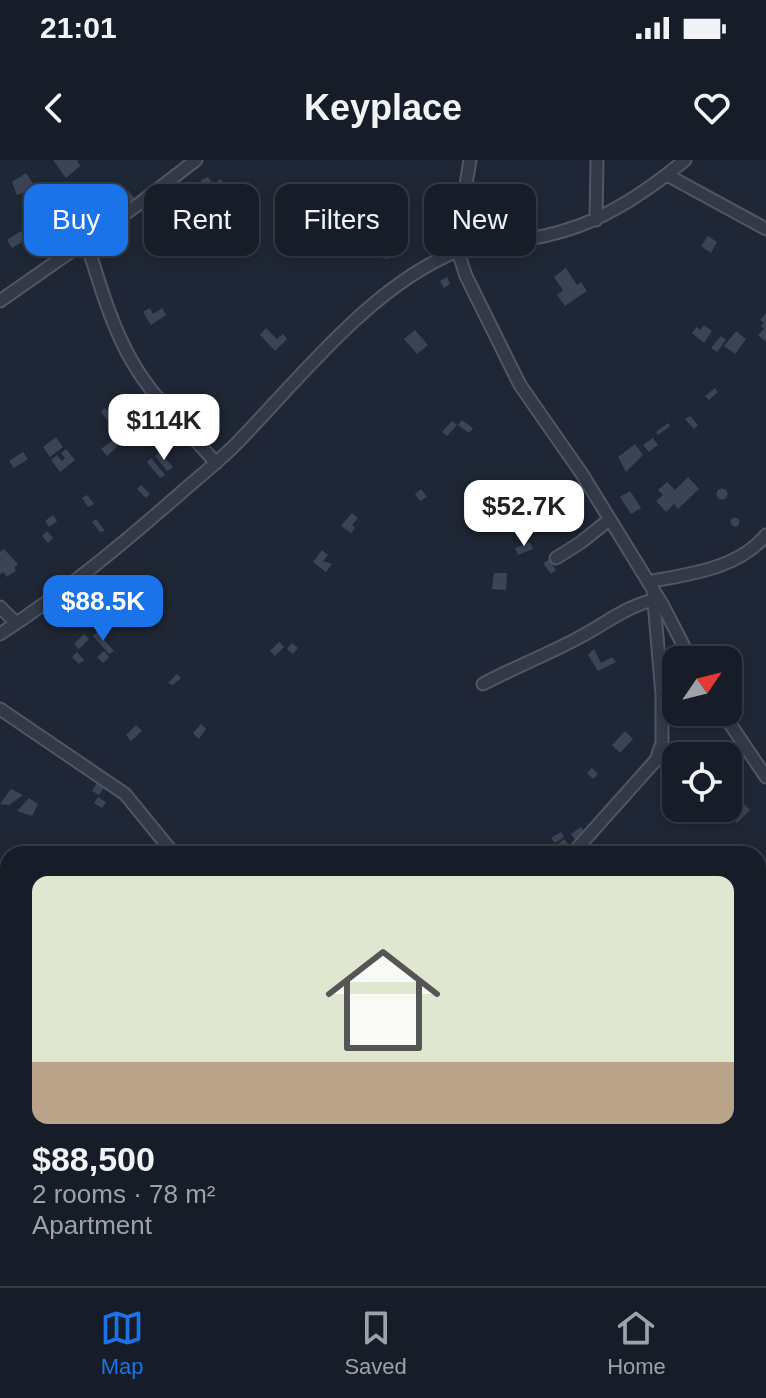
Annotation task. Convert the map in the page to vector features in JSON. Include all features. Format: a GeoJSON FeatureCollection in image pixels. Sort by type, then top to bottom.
{"type":"FeatureCollection","features":[{"type":"Feature","properties":{"kind":"street"},"geometry":{"type":"LineString","coordinates":[[128,210],[196,160]]}},
{"type":"Feature","properties":{"kind":"street"},"geometry":{"type":"LineString","coordinates":[[466,184],[470,160]]}},
{"type":"Feature","properties":{"kind":"street"},"geometry":{"type":"LineString","coordinates":[[596,220],[597,160]]}},
{"type":"Feature","properties":{"kind":"street"},"geometry":{"type":"LineString","coordinates":[[536,240],[571,231],[596,220],[685,160]]}},
{"type":"Feature","properties":{"kind":"street"},"geometry":{"type":"LineString","coordinates":[[667,175],[766,229]]}},
{"type":"Feature","properties":{"kind":"street"},"geometry":{"type":"LineString","coordinates":[[0,301],[64,256]]}},
{"type":"Feature","properties":{"kind":"street"},"geometry":{"type":"LineString","coordinates":[[91,256],[132,361],[163,406],[216,463]]}},
{"type":"Feature","properties":{"kind":"street"},"geometry":{"type":"LineString","coordinates":[[0,634],[129,538],[216,463],[344,331],[407,279],[443,256]]}},
{"type":"Feature","properties":{"kind":"street"},"geometry":{"type":"LineString","coordinates":[[460,256],[481,310],[520,385],[582,474],[683,646]]}},
{"type":"Feature","properties":{"kind":"street"},"geometry":{"type":"LineString","coordinates":[[556,558],[609,520]]}},
{"type":"Feature","properties":{"kind":"street"},"geometry":{"type":"LineString","coordinates":[[483,684],[578,639],[651,590],[715,568],[756,546],[766,535]]}},
{"type":"Feature","properties":{"kind":"street"},"geometry":{"type":"LineString","coordinates":[[579,846],[656,760],[662,743],[662,695],[651,590]]}},
{"type":"Feature","properties":{"kind":"street"},"geometry":{"type":"LineString","coordinates":[[0,607],[16,623]]}},
{"type":"Feature","properties":{"kind":"street"},"geometry":{"type":"LineString","coordinates":[[0,709],[125,794],[167,846]]}},
{"type":"Feature","properties":{"kind":"street"},"geometry":{"type":"LineString","coordinates":[[731,726],[766,777]]}},
{"type":"Feature","properties":{"kind":"building"},"geometry":{"type":"Polygon","coordinates":[[[53,160],[77,160],[80,166],[66,178],[53,160]]]}},
{"type":"Feature","properties":{"kind":"building"},"geometry":{"type":"Polygon","coordinates":[[[26,173],[33,184],[24,184],[24,192],[17,195],[12,182],[26,173]]]}},
{"type":"Feature","properties":{"kind":"building"},"geometry":{"type":"Polygon","coordinates":[[[208,177],[213,184],[203,184],[201,180],[208,177]]]}},
{"type":"Feature","properties":{"kind":"building"},"geometry":{"type":"Polygon","coordinates":[[[21,231],[24,236],[24,241],[12,248],[7,240],[21,231]]]}},
{"type":"Feature","properties":{"kind":"building"},"geometry":{"type":"Polygon","coordinates":[[[708,236],[717,242],[711,253],[701,246],[708,236]]]}},
{"type":"Feature","properties":{"kind":"building"},"geometry":{"type":"Polygon","coordinates":[[[566,268],[577,285],[581,282],[587,291],[565,306],[557,295],[563,290],[554,277],[566,268]]]}},
{"type":"Feature","properties":{"kind":"building"},"geometry":{"type":"Polygon","coordinates":[[[447,277],[450,284],[444,288],[440,281],[447,277]]]}},
{"type":"Feature","properties":{"kind":"building"},"geometry":{"type":"Polygon","coordinates":[[[150,308],[153,314],[162,308],[166,315],[151,325],[143,312],[150,308]]]}},
{"type":"Feature","properties":{"kind":"building"},"geometry":{"type":"Polygon","coordinates":[[[766,313],[766,342],[758,335],[764,329],[761,326],[764,323],[760,320],[766,313]]]}},
{"type":"Feature","properties":{"kind":"building"},"geometry":{"type":"Polygon","coordinates":[[[704,325],[712,331],[704,343],[692,333],[704,325]]]}},
{"type":"Feature","properties":{"kind":"building"},"geometry":{"type":"Polygon","coordinates":[[[266,328],[277,339],[283,334],[287,339],[275,351],[260,335],[266,328]]]}},
{"type":"Feature","properties":{"kind":"building"},"geometry":{"type":"Polygon","coordinates":[[[415,330],[428,345],[417,354],[404,339],[415,330]]]}},
{"type":"Feature","properties":{"kind":"building"},"geometry":{"type":"Polygon","coordinates":[[[736,331],[746,339],[735,354],[724,346],[736,331]]]}},
{"type":"Feature","properties":{"kind":"building"},"geometry":{"type":"Polygon","coordinates":[[[721,336],[726,340],[717,352],[711,348],[721,336]]]}},
{"type":"Feature","properties":{"kind":"building"},"geometry":{"type":"Polygon","coordinates":[[[715,388],[718,392],[709,400],[705,396],[715,388]]]}},
{"type":"Feature","properties":{"kind":"building"},"geometry":{"type":"Polygon","coordinates":[[[130,404],[134,407],[125,418],[120,414],[130,404]]]}},
{"type":"Feature","properties":{"kind":"building"},"geometry":{"type":"Polygon","coordinates":[[[105,408],[113,417],[116,414],[119,418],[111,425],[101,412],[105,408]]]}},
{"type":"Feature","properties":{"kind":"building"},"geometry":{"type":"Polygon","coordinates":[[[141,412],[150,420],[138,431],[133,426],[141,419],[138,416],[141,412]]]}},
{"type":"Feature","properties":{"kind":"building"},"geometry":{"type":"Polygon","coordinates":[[[690,416],[698,425],[694,429],[685,419],[690,416]]]}},
{"type":"Feature","properties":{"kind":"building"},"geometry":{"type":"Polygon","coordinates":[[[462,420],[473,428],[469,433],[458,425],[462,420]]]}},
{"type":"Feature","properties":{"kind":"building"},"geometry":{"type":"Polygon","coordinates":[[[452,421],[457,425],[447,436],[442,432],[452,421]]]}},
{"type":"Feature","properties":{"kind":"building"},"geometry":{"type":"Polygon","coordinates":[[[668,423],[670,426],[658,435],[656,432],[668,423]]]}},
{"type":"Feature","properties":{"kind":"building"},"geometry":{"type":"Polygon","coordinates":[[[56,437],[63,447],[50,457],[43,447],[56,437]]]}},
{"type":"Feature","properties":{"kind":"building"},"geometry":{"type":"Polygon","coordinates":[[[653,438],[658,445],[649,452],[643,445],[653,438]]]}},
{"type":"Feature","properties":{"kind":"building"},"geometry":{"type":"Polygon","coordinates":[[[113,440],[118,446],[107,456],[101,449],[113,440]]]}},
{"type":"Feature","properties":{"kind":"building"},"geometry":{"type":"Polygon","coordinates":[[[635,444],[643,455],[626,472],[618,457],[635,444]]]}},
{"type":"Feature","properties":{"kind":"building"},"geometry":{"type":"Polygon","coordinates":[[[66,449],[75,460],[60,472],[51,460],[57,455],[62,461],[65,458],[61,453],[66,449]]]}},
{"type":"Feature","properties":{"kind":"building"},"geometry":{"type":"Polygon","coordinates":[[[23,452],[28,459],[14,468],[9,461],[23,452]]]}},
{"type":"Feature","properties":{"kind":"building"},"geometry":{"type":"Polygon","coordinates":[[[160,452],[173,467],[167,471],[155,456],[160,452]]]}},
{"type":"Feature","properties":{"kind":"building"},"geometry":{"type":"Polygon","coordinates":[[[151,458],[165,475],[160,478],[147,462],[151,458]]]}},
{"type":"Feature","properties":{"kind":"building"},"geometry":{"type":"Polygon","coordinates":[[[688,477],[699,489],[678,509],[674,504],[666,512],[656,501],[663,495],[658,490],[667,482],[675,490],[688,477]]]}},
{"type":"Feature","properties":{"kind":"building"},"geometry":{"type":"Polygon","coordinates":[[[141,485],[150,494],[146,498],[137,489],[141,485]]]}},
{"type":"Feature","properties":{"kind":"building"},"geometry":{"type":"Polygon","coordinates":[[[722,488],[728,494],[722,500],[716,494],[722,488]]]}},
{"type":"Feature","properties":{"kind":"building"},"geometry":{"type":"Polygon","coordinates":[[[421,489],[427,497],[420,501],[415,494],[421,489]]]}},
{"type":"Feature","properties":{"kind":"building"},"geometry":{"type":"Polygon","coordinates":[[[630,491],[641,508],[631,514],[620,497],[630,491]]]}},
{"type":"Feature","properties":{"kind":"building"},"geometry":{"type":"Polygon","coordinates":[[[87,495],[94,504],[88,507],[82,498],[87,495]]]}},
{"type":"Feature","properties":{"kind":"building"},"geometry":{"type":"Polygon","coordinates":[[[352,513],[358,518],[352,525],[355,528],[351,533],[341,526],[352,513]]]}},
{"type":"Feature","properties":{"kind":"building"},"geometry":{"type":"Polygon","coordinates":[[[53,515],[57,521],[49,527],[45,521],[53,515]]]}},
{"type":"Feature","properties":{"kind":"building"},"geometry":{"type":"Polygon","coordinates":[[[735,517],[740,522],[735,527],[730,522],[735,517]]]}},
{"type":"Feature","properties":{"kind":"building"},"geometry":{"type":"Polygon","coordinates":[[[96,519],[105,531],[100,532],[92,522],[96,519]]]}},
{"type":"Feature","properties":{"kind":"building"},"geometry":{"type":"Polygon","coordinates":[[[47,531],[53,538],[48,543],[42,536],[47,531]]]}},
{"type":"Feature","properties":{"kind":"building"},"geometry":{"type":"Polygon","coordinates":[[[530,542],[533,549],[518,555],[515,548],[530,542]]]}},
{"type":"Feature","properties":{"kind":"building"},"geometry":{"type":"Polygon","coordinates":[[[4,549],[18,564],[14,568],[16,571],[6,577],[4,572],[0,574],[0,552],[4,549]]]}},
{"type":"Feature","properties":{"kind":"building"},"geometry":{"type":"Polygon","coordinates":[[[322,550],[328,555],[323,561],[332,564],[326,572],[313,562],[322,550]]]}},
{"type":"Feature","properties":{"kind":"building"},"geometry":{"type":"Polygon","coordinates":[[[549,560],[556,570],[551,574],[543,563],[549,560]]]}},
{"type":"Feature","properties":{"kind":"building"},"geometry":{"type":"Polygon","coordinates":[[[494,573],[507,573],[506,590],[492,589],[494,573]]]}},
{"type":"Feature","properties":{"kind":"building"},"geometry":{"type":"Polygon","coordinates":[[[97,632],[114,651],[109,654],[93,636],[97,632]]]}},
{"type":"Feature","properties":{"kind":"building"},"geometry":{"type":"Polygon","coordinates":[[[84,634],[89,639],[79,649],[74,644],[84,634]]]}},
{"type":"Feature","properties":{"kind":"building"},"geometry":{"type":"Polygon","coordinates":[[[279,642],[284,647],[275,656],[270,651],[279,642]]]}},
{"type":"Feature","properties":{"kind":"building"},"geometry":{"type":"Polygon","coordinates":[[[292,643],[298,648],[293,654],[287,649],[292,643]]]}},
{"type":"Feature","properties":{"kind":"building"},"geometry":{"type":"Polygon","coordinates":[[[594,649],[601,663],[612,657],[616,662],[598,671],[588,655],[594,649]]]}},
{"type":"Feature","properties":{"kind":"building"},"geometry":{"type":"Polygon","coordinates":[[[104,651],[109,657],[103,663],[97,657],[104,651]]]}},
{"type":"Feature","properties":{"kind":"building"},"geometry":{"type":"Polygon","coordinates":[[[77,652],[84,660],[79,664],[72,657],[77,652]]]}},
{"type":"Feature","properties":{"kind":"building"},"geometry":{"type":"Polygon","coordinates":[[[177,674],[181,678],[173,685],[168,683],[177,674]]]}},
{"type":"Feature","properties":{"kind":"building"},"geometry":{"type":"Polygon","coordinates":[[[201,724],[206,729],[199,739],[193,733],[201,724]]]}},
{"type":"Feature","properties":{"kind":"building"},"geometry":{"type":"Polygon","coordinates":[[[136,725],[142,731],[131,741],[126,735],[136,725]]]}},
{"type":"Feature","properties":{"kind":"building"},"geometry":{"type":"Polygon","coordinates":[[[625,731],[633,739],[620,753],[612,745],[625,731]]]}},
{"type":"Feature","properties":{"kind":"building"},"geometry":{"type":"Polygon","coordinates":[[[592,768],[598,774],[593,779],[587,773],[592,768]]]}},
{"type":"Feature","properties":{"kind":"building"},"geometry":{"type":"Polygon","coordinates":[[[97,783],[104,787],[99,795],[92,791],[97,783]]]}},
{"type":"Feature","properties":{"kind":"building"},"geometry":{"type":"Polygon","coordinates":[[[11,789],[23,795],[9,805],[0,804],[11,789]]]}},
{"type":"Feature","properties":{"kind":"building"},"geometry":{"type":"Polygon","coordinates":[[[98,797],[106,802],[102,808],[94,803],[98,797]]]}},
{"type":"Feature","properties":{"kind":"building"},"geometry":{"type":"Polygon","coordinates":[[[29,798],[38,804],[32,816],[17,811],[29,798]]]}},
{"type":"Feature","properties":{"kind":"building"},"geometry":{"type":"Polygon","coordinates":[[[742,802],[750,810],[742,818],[742,802]]]}},
{"type":"Feature","properties":{"kind":"building"},"geometry":{"type":"Polygon","coordinates":[[[581,827],[586,835],[576,841],[571,834],[581,827]]]}},
{"type":"Feature","properties":{"kind":"building"},"geometry":{"type":"Polygon","coordinates":[[[561,832],[564,837],[555,843],[551,838],[561,832]]]}},
{"type":"Feature","properties":{"kind":"building"},"geometry":{"type":"Polygon","coordinates":[[[564,839],[569,846],[558,846],[564,839]]]}}]}
